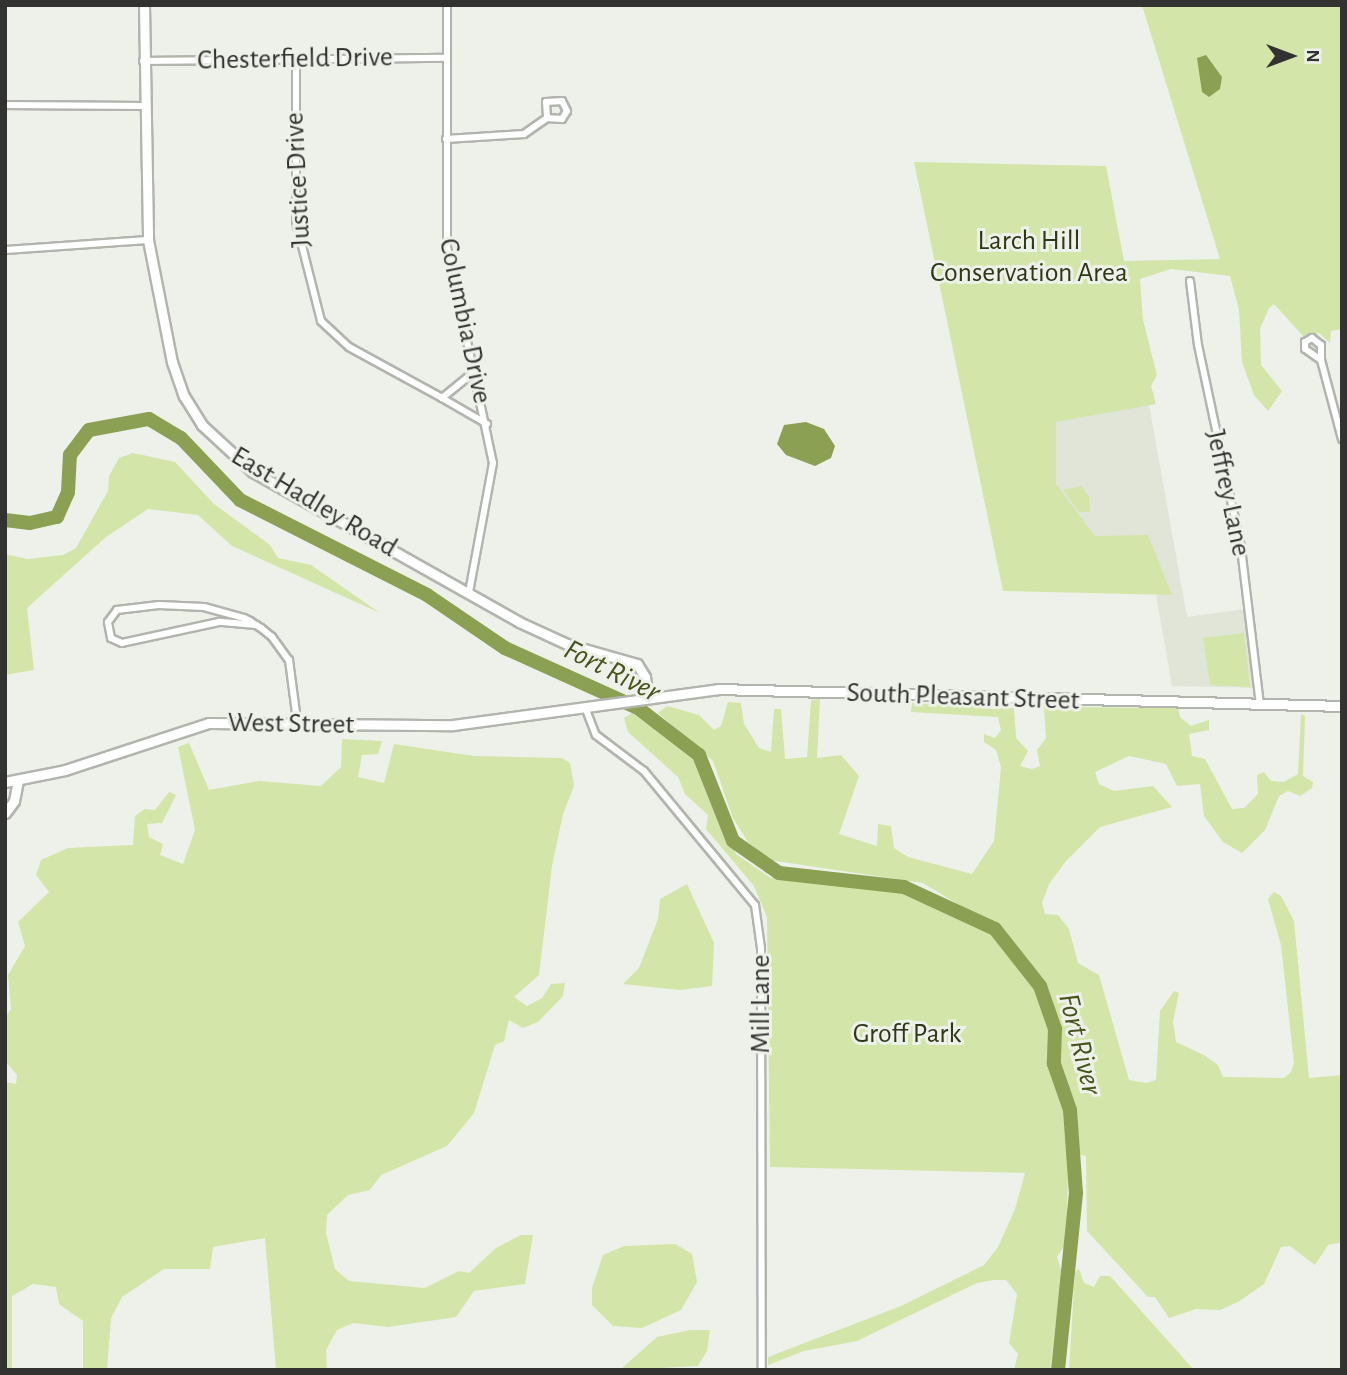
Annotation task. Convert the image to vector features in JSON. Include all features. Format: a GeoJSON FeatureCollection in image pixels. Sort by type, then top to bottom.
{"type":"FeatureCollection","features":[{"type":"Feature","properties":{"kind":"main road","name":"East Hadley Road"},"geometry":{"type":"LineString","coordinates":[[144,5],[143,106],[148,240],[178,381],[193,411],[219,445],[260,477],[548,636],[634,663],[644,673],[643,698]]}},
{"type":"Feature","properties":{"kind":"main road","name":"South Pleasant Street"},"geometry":{"type":"LineString","coordinates":[[585,707],[643,698],[754,688],[1342,706]]}},
{"type":"Feature","properties":{"kind":"main road","name":"West Street"},"geometry":{"type":"LineString","coordinates":[[5,782],[65,770],[201,724],[297,721],[441,726],[585,707]]}},
{"type":"Feature","properties":{"kind":"main road"},"geometry":{"type":"LineString","coordinates":[[5,813],[14,802],[18,780]]}},
{"type":"Feature","properties":{"kind":"street","name":"Columbia Drive"},"geometry":{"type":"LineString","coordinates":[[447,5],[447,252],[487,424],[492,470],[469,593]]}},
{"type":"Feature","properties":{"kind":"street","name":"Chesterfield Drive"},"geometry":{"type":"LineString","coordinates":[[143,61],[447,58]]}},
{"type":"Feature","properties":{"kind":"street","name":"Justice Drive"},"geometry":{"type":"LineString","coordinates":[[296,59],[295,216],[317,313],[327,330],[349,347],[487,424]]}},
{"type":"Feature","properties":{"kind":"street"},"geometry":{"type":"LineString","coordinates":[[5,104],[143,106]]}},
{"type":"Feature","properties":{"kind":"street"},"geometry":{"type":"LineString","coordinates":[[446,139],[508,138],[533,131],[547,118]]}},
{"type":"Feature","properties":{"kind":"street"},"geometry":{"type":"LineString","coordinates":[[5,250],[148,240]]}},
{"type":"Feature","properties":{"kind":"street","name":"Jeffrey Lane"},"geometry":{"type":"LineString","coordinates":[[1190,281],[1198,345],[1239,538],[1260,705]]}},
{"type":"Feature","properties":{"kind":"street"},"geometry":{"type":"LineString","coordinates":[[1321,360],[1342,439]]}},
{"type":"Feature","properties":{"kind":"street"},"geometry":{"type":"LineString","coordinates":[[442,398],[474,372]]}},
{"type":"Feature","properties":{"kind":"street"},"geometry":{"type":"LineString","coordinates":[[256,625],[219,622],[122,643],[110,637],[108,622],[123,608],[174,604],[225,610],[256,625],[289,660],[297,721]]}},
{"type":"Feature","properties":{"kind":"street","name":"Mill Lane"},"geometry":{"type":"LineString","coordinates":[[585,707],[596,735],[644,771],[755,905],[761,948],[762,1370]]}},
{"type":"Feature","properties":{"kind":"shaded area"},"geometry":{"type":"Polygon","coordinates":[[[1206,55],[1222,77],[1220,89],[1209,97],[1202,92],[1197,58],[1206,55]]]}},
{"type":"Feature","properties":{"kind":"shaded area"},"geometry":{"type":"Polygon","coordinates":[[[1149,404],[1187,617],[1245,609],[1255,688],[1172,686],[1156,595],[1171,595],[1095,536],[1055,484],[1056,421],[1149,404]]]}},
{"type":"Feature","properties":{"kind":"shaded area"},"geometry":{"type":"Polygon","coordinates":[[[806,422],[824,429],[835,446],[831,458],[815,466],[786,455],[777,444],[784,425],[806,422]]]}},
{"type":"Feature","properties":{"kind":"green space","name":"Larch Hill Conservation Area"},"geometry":{"type":"Polygon","coordinates":[[[1142,5],[1342,5],[1342,329],[1331,331],[1330,343],[1319,333],[1303,336],[1274,304],[1269,308],[1260,329],[1261,365],[1282,391],[1268,411],[1254,395],[1242,362],[1239,310],[1230,276],[1171,269],[1140,279],[1143,320],[1157,375],[1151,386],[1156,404],[1056,422],[1056,484],[1095,536],[1148,535],[1172,595],[1003,591],[914,162],[1106,166],[1124,261],[1220,259],[1142,5]]]}},
{"type":"Feature","properties":{"kind":"green space"},"geometry":{"type":"Polygon","coordinates":[[[133,453],[175,462],[214,504],[270,545],[278,558],[311,565],[380,613],[232,546],[198,515],[148,509],[106,537],[27,608],[34,670],[5,675],[5,554],[27,559],[63,555],[76,548],[108,491],[109,476],[119,458],[133,453]]]}},
{"type":"Feature","properties":{"kind":"green space"},"geometry":{"type":"Polygon","coordinates":[[[1081,486],[1089,496],[1090,512],[1079,512],[1063,490],[1081,486]]]}},
{"type":"Feature","properties":{"kind":"green space"},"geometry":{"type":"Polygon","coordinates":[[[1244,633],[1250,687],[1210,685],[1203,638],[1244,633]]]}},
{"type":"Feature","properties":{"kind":"green space","name":"Groff Park"},"geometry":{"type":"Polygon","coordinates":[[[820,699],[817,758],[841,755],[859,776],[839,834],[877,846],[878,824],[891,826],[894,848],[908,857],[972,874],[994,841],[1001,767],[996,750],[984,742],[984,734],[995,738],[1001,730],[998,717],[911,712],[912,703],[1014,708],[1016,738],[1028,751],[1020,766],[1032,769],[1040,766],[1037,750],[1046,738],[1044,707],[1178,708],[1180,717],[1191,726],[1209,720],[1209,730],[1189,734],[1192,756],[1205,759],[1232,809],[1244,808],[1258,794],[1257,775],[1264,772],[1271,781],[1284,782],[1298,774],[1301,714],[1305,716],[1303,776],[1313,782],[1312,788],[1300,796],[1288,791],[1279,796],[1265,830],[1242,853],[1223,842],[1204,816],[1200,784],[1177,786],[1166,764],[1129,756],[1095,772],[1099,784],[1114,791],[1153,786],[1172,807],[1100,827],[1066,861],[1049,884],[1042,903],[1045,914],[1058,915],[1069,929],[1078,963],[1099,975],[1129,1080],[1146,1083],[1156,1080],[1160,1011],[1174,991],[1179,993],[1173,1021],[1176,1042],[1218,1065],[1223,1077],[1284,1078],[1291,1072],[1294,1063],[1281,945],[1268,899],[1274,892],[1281,896],[1294,921],[1309,1078],[1342,1075],[1342,1242],[1328,1245],[1315,1265],[1290,1246],[1281,1247],[1264,1284],[1238,1302],[1220,1310],[1196,1309],[1169,1318],[1155,1297],[1148,1297],[1087,1231],[1086,1156],[1076,1154],[1075,1174],[1068,1175],[1066,1243],[1057,1257],[1062,1273],[1050,1370],[1014,1370],[1018,1354],[1009,1343],[1017,1294],[1006,1280],[977,1283],[857,1341],[804,1351],[768,1365],[768,1357],[901,1306],[984,1265],[998,1247],[1015,1209],[1025,1173],[770,1167],[767,917],[754,886],[706,829],[708,815],[685,794],[678,777],[628,732],[624,718],[632,713],[697,756],[736,854],[771,878],[810,869],[810,875],[904,886],[994,926],[923,883],[769,860],[748,842],[733,818],[713,761],[658,713],[667,706],[699,715],[714,730],[721,726],[728,702],[741,703],[744,724],[759,748],[771,752],[774,709],[781,709],[785,759],[807,757],[811,700],[820,699]]]}},
{"type":"Feature","properties":{"kind":"green space"},"geometry":{"type":"Polygon","coordinates":[[[342,739],[382,741],[378,754],[362,755],[358,777],[384,783],[394,744],[474,756],[562,758],[570,763],[574,786],[563,814],[552,866],[539,975],[514,997],[527,1006],[542,998],[551,984],[565,983],[563,996],[538,1022],[523,1028],[509,1020],[504,1041],[495,1045],[474,1113],[447,1146],[381,1175],[370,1190],[348,1195],[327,1215],[326,1233],[335,1269],[349,1281],[425,1288],[459,1271],[469,1273],[496,1248],[521,1235],[533,1235],[525,1284],[474,1291],[456,1317],[388,1327],[353,1323],[337,1330],[326,1350],[327,1370],[276,1370],[265,1238],[213,1247],[210,1269],[164,1269],[122,1297],[111,1318],[107,1370],[83,1370],[83,1321],[59,1304],[56,1287],[33,1284],[12,1296],[12,1370],[5,1370],[5,1082],[16,1084],[17,1075],[5,1061],[5,1018],[11,1009],[8,975],[25,946],[18,922],[49,892],[36,875],[41,860],[68,848],[133,845],[135,816],[145,809],[155,810],[169,792],[176,795],[162,823],[147,824],[149,837],[163,844],[160,855],[183,864],[195,830],[178,747],[189,743],[209,790],[259,781],[321,786],[341,767],[342,739]]]}},
{"type":"Feature","properties":{"kind":"green space"},"geometry":{"type":"Polygon","coordinates":[[[687,884],[714,943],[712,986],[680,990],[623,984],[639,968],[658,919],[660,899],[687,884]]]}},
{"type":"Feature","properties":{"kind":"green space"},"geometry":{"type":"Polygon","coordinates":[[[675,1244],[692,1254],[697,1282],[681,1310],[642,1328],[613,1326],[592,1305],[592,1288],[603,1255],[624,1246],[675,1244]]]}},
{"type":"Feature","properties":{"kind":"green space"},"geometry":{"type":"Polygon","coordinates":[[[1079,1269],[1084,1283],[1094,1287],[1100,1276],[1110,1276],[1194,1370],[1069,1370],[1075,1272],[1079,1269]]]}},
{"type":"Feature","properties":{"kind":"green space"},"geometry":{"type":"Polygon","coordinates":[[[690,1330],[710,1330],[707,1351],[698,1366],[620,1370],[657,1337],[690,1330]]]}},
{"type":"Feature","properties":{"kind":"waterway","name":"Fort River"},"geometry":{"type":"LineString","coordinates":[[5,520],[30,523],[57,517],[68,492],[70,455],[89,430],[149,419],[181,438],[240,500],[427,595],[505,648],[638,708],[699,755],[733,841],[779,873],[904,887],[995,929],[1040,986],[1055,1029],[1054,1064],[1070,1110],[1076,1193],[1058,1370]]}}]}
